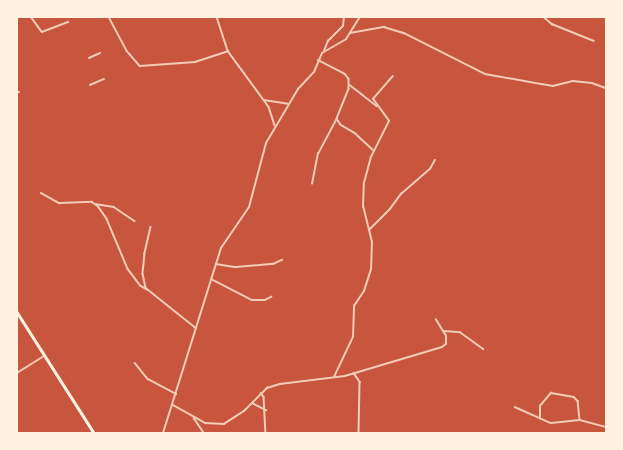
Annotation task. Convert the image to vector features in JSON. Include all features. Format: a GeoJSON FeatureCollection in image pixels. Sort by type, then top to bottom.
{"type":"FeatureCollection","features":[{"type":"Feature","properties":{"kind":"main road"},"geometry":{"type":"LineString","coordinates":[[17,312],[94,433]]}},
{"type":"Feature","properties":{"kind":"street"},"geometry":{"type":"LineString","coordinates":[[109,17],[127,51],[140,66],[195,62],[228,51]]}},
{"type":"Feature","properties":{"kind":"street"},"geometry":{"type":"LineString","coordinates":[[218,17],[228,51],[264,100],[275,125]]}},
{"type":"Feature","properties":{"kind":"street"},"geometry":{"type":"LineString","coordinates":[[163,433],[216,264],[224,242],[240,224],[249,207],[263,150],[275,125],[301,84],[314,72],[318,60],[328,41],[343,26],[344,17]]}},
{"type":"Feature","properties":{"kind":"street"},"geometry":{"type":"LineString","coordinates":[[324,51],[343,42],[360,17]]}},
{"type":"Feature","properties":{"kind":"street"},"geometry":{"type":"LineString","coordinates":[[544,17],[552,24],[594,41]]}},
{"type":"Feature","properties":{"kind":"street"},"geometry":{"type":"LineString","coordinates":[[32,18],[42,32],[68,22]]}},
{"type":"Feature","properties":{"kind":"street"},"geometry":{"type":"LineString","coordinates":[[350,33],[384,27],[404,33],[485,74],[553,86],[573,81],[592,83],[606,88]]}},
{"type":"Feature","properties":{"kind":"street"},"geometry":{"type":"LineString","coordinates":[[89,58],[100,53]]}},
{"type":"Feature","properties":{"kind":"street"},"geometry":{"type":"LineString","coordinates":[[318,60],[345,74],[350,85],[378,108]]}},
{"type":"Feature","properties":{"kind":"street"},"geometry":{"type":"LineString","coordinates":[[334,377],[353,337],[354,306],[364,291],[371,270],[370,229],[363,201],[366,173],[374,151],[389,123],[373,100],[375,95],[394,76]]}},
{"type":"Feature","properties":{"kind":"street"},"geometry":{"type":"LineString","coordinates":[[90,86],[104,78]]}},
{"type":"Feature","properties":{"kind":"street"},"geometry":{"type":"LineString","coordinates":[[312,184],[318,154],[337,119],[350,85]]}},
{"type":"Feature","properties":{"kind":"street"},"geometry":{"type":"LineString","coordinates":[[264,100],[289,104]]}},
{"type":"Feature","properties":{"kind":"street"},"geometry":{"type":"LineString","coordinates":[[337,119],[341,125],[355,133],[374,151]]}},
{"type":"Feature","properties":{"kind":"street"},"geometry":{"type":"LineString","coordinates":[[370,229],[390,209],[401,194],[430,169],[435,160]]}},
{"type":"Feature","properties":{"kind":"street"},"geometry":{"type":"LineString","coordinates":[[41,192],[59,203],[95,204],[114,207],[135,220]]}},
{"type":"Feature","properties":{"kind":"street"},"geometry":{"type":"LineString","coordinates":[[95,204],[104,214],[128,269],[141,286],[196,328]]}},
{"type":"Feature","properties":{"kind":"street"},"geometry":{"type":"LineString","coordinates":[[148,290],[143,274],[146,246],[151,227]]}},
{"type":"Feature","properties":{"kind":"street"},"geometry":{"type":"LineString","coordinates":[[216,264],[236,267],[273,264],[282,260]]}},
{"type":"Feature","properties":{"kind":"street"},"geometry":{"type":"LineString","coordinates":[[211,279],[252,300],[265,300],[271,297]]}},
{"type":"Feature","properties":{"kind":"street"},"geometry":{"type":"LineString","coordinates":[[17,321],[21,318]]}},
{"type":"Feature","properties":{"kind":"street"},"geometry":{"type":"LineString","coordinates":[[173,405],[205,423],[224,424],[235,418],[267,388],[293,380],[334,377],[354,373],[442,347],[447,340],[444,331],[436,320]]}},
{"type":"Feature","properties":{"kind":"street"},"geometry":{"type":"LineString","coordinates":[[444,331],[460,332],[483,349]]}},
{"type":"Feature","properties":{"kind":"street"},"geometry":{"type":"LineString","coordinates":[[17,373],[44,356]]}},
{"type":"Feature","properties":{"kind":"street"},"geometry":{"type":"LineString","coordinates":[[135,363],[148,379],[176,394]]}},
{"type":"Feature","properties":{"kind":"street"},"geometry":{"type":"LineString","coordinates":[[354,373],[360,382],[359,433]]}},
{"type":"Feature","properties":{"kind":"street"},"geometry":{"type":"LineString","coordinates":[[261,393],[264,397],[266,410],[266,433]]}},
{"type":"Feature","properties":{"kind":"street"},"geometry":{"type":"LineString","coordinates":[[540,419],[540,406],[551,393],[577,399],[580,420]]}},
{"type":"Feature","properties":{"kind":"street"},"geometry":{"type":"LineString","coordinates":[[251,403],[266,410]]}},
{"type":"Feature","properties":{"kind":"street"},"geometry":{"type":"LineString","coordinates":[[516,406],[540,419],[551,423],[580,420],[606,427]]}},
{"type":"Feature","properties":{"kind":"street"},"geometry":{"type":"LineString","coordinates":[[194,418],[204,433]]}}]}
